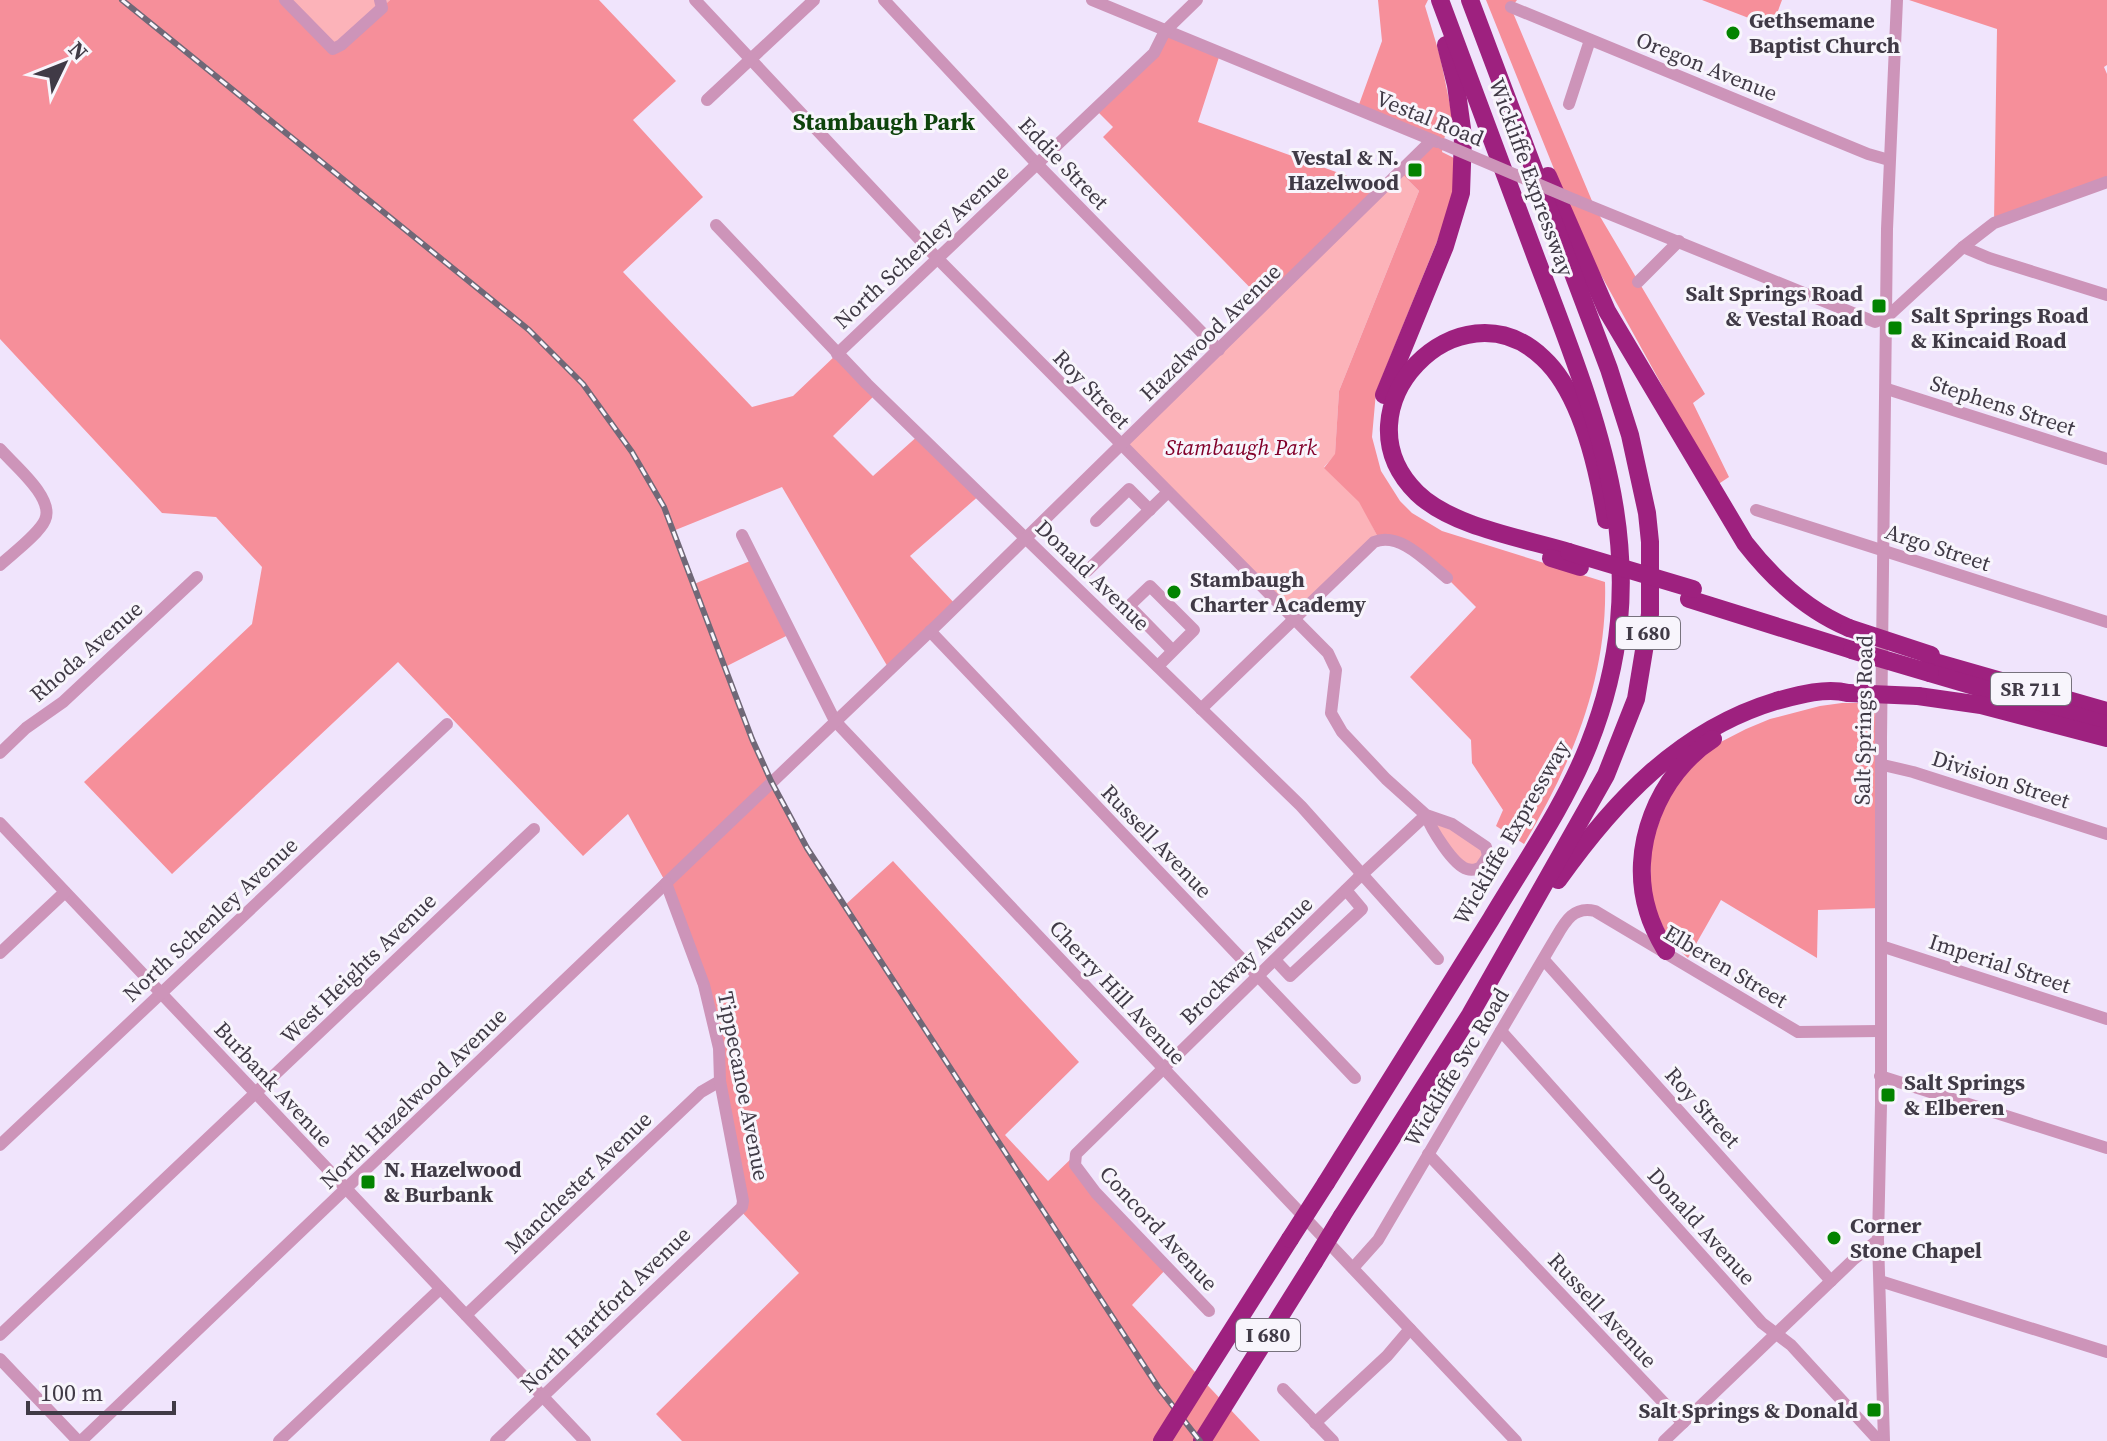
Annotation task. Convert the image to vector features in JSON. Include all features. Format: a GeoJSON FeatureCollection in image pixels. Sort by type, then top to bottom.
{"type":"FeatureCollection","features":[{"type":"Feature","properties":{"kind":"highway"},"geometry":{"type":"LineString","coordinates":[[1433,0],[1459,101],[1463,136],[1462,180],[1449,238],[1382,398],[1379,420],[1381,451],[1387,470],[1401,492],[1435,520],[1464,533],[1574,560],[1850,638],[2107,725]]}},
{"type":"Feature","properties":{"kind":"highway","name":"Wickliffe Expressway"},"geometry":{"type":"LineString","coordinates":[[1162,1441],[1326,1183],[1556,810],[1589,744],[1613,665],[1622,587],[1618,517],[1605,453],[1581,377],[1440,0]]}},
{"type":"Feature","properties":{"kind":"highway","name":"Wickliffe Expressway"},"geometry":{"type":"LineString","coordinates":[[1202,1441],[1470,1015],[1606,775],[1636,699],[1650,614],[1650,542],[1630,435],[1609,369],[1470,0]]}},
{"type":"Feature","properties":{"kind":"highway"},"geometry":{"type":"LineString","coordinates":[[1491,58],[1538,150],[1607,311],[1730,520],[1756,557],[1788,590],[1850,638]]}},
{"type":"Feature","properties":{"kind":"highway"},"geometry":{"type":"LineString","coordinates":[[1556,810],[1578,756],[1596,698],[1609,627],[1612,584],[1610,552],[1605,511],[1591,452],[1564,386],[1544,358],[1526,346],[1506,337],[1475,335],[1449,341],[1431,350],[1407,373],[1391,410],[1391,447],[1405,477],[1421,496],[1446,512],[1574,560]]}},
{"type":"Feature","properties":{"kind":"highway","name":"SR 711"},"geometry":{"type":"LineString","coordinates":[[1931,663],[1956,666],[2107,711]]}},
{"type":"Feature","properties":{"kind":"highway"},"geometry":{"type":"LineString","coordinates":[[1470,1015],[1491,990],[1550,890],[1614,808],[1658,765],[1707,730],[1754,708],[1837,690],[1918,696],[1981,705],[2107,738]]}},
{"type":"Feature","properties":{"kind":"highway"},"geometry":{"type":"LineString","coordinates":[[1666,951],[1648,913],[1642,870],[1650,821],[1674,776],[1700,748],[1735,726],[1784,708],[1848,693]]}},
{"type":"Feature","properties":{"kind":"street"},"geometry":{"type":"LineString","coordinates":[[285,0],[333,49],[384,3]]}},
{"type":"Feature","properties":{"kind":"street","name":"Roy Street"},"geometry":{"type":"LineString","coordinates":[[695,0],[937,258],[1294,619],[1333,662],[1336,679],[1331,713],[1334,721],[1386,779],[1426,815],[1438,838],[1462,867],[1476,870],[1485,864],[1487,851],[1482,843],[1452,824],[1426,815]]}},
{"type":"Feature","properties":{"kind":"street"},"geometry":{"type":"LineString","coordinates":[[707,100],[814,0]]}},
{"type":"Feature","properties":{"kind":"street","name":"Eddie Street"},"geometry":{"type":"LineString","coordinates":[[884,0],[1037,164],[1219,350]]}},
{"type":"Feature","properties":{"kind":"street","name":"Vestal Road"},"geometry":{"type":"LineString","coordinates":[[1092,0],[1871,321],[1887,317]]}},
{"type":"Feature","properties":{"kind":"street","name":"North Schenley Avenue"},"geometry":{"type":"LineString","coordinates":[[837,354],[1154,53],[1165,31],[1197,0]]}},
{"type":"Feature","properties":{"kind":"street","name":"Salt Springs Road"},"geometry":{"type":"LineString","coordinates":[[1881,1441],[1878,1240],[1884,551],[1889,160],[1897,0]]}},
{"type":"Feature","properties":{"kind":"street","name":"Oregon Avenue"},"geometry":{"type":"LineString","coordinates":[[1511,7],[1889,160]]}},
{"type":"Feature","properties":{"kind":"street"},"geometry":{"type":"LineString","coordinates":[[1569,104],[1590,40]]}},
{"type":"Feature","properties":{"kind":"street","name":"Hazelwood Avenue"},"geometry":{"type":"LineString","coordinates":[[771,781],[1437,142]]}},
{"type":"Feature","properties":{"kind":"street"},"geometry":{"type":"LineString","coordinates":[[1887,317],[1963,247],[1994,223],[2107,182]]}},
{"type":"Feature","properties":{"kind":"street","name":"Donald Avenue"},"geometry":{"type":"LineString","coordinates":[[716,225],[837,354],[1301,806],[1438,959]]}},
{"type":"Feature","properties":{"kind":"street"},"geometry":{"type":"LineString","coordinates":[[1638,282],[1679,241]]}},
{"type":"Feature","properties":{"kind":"street"},"geometry":{"type":"LineString","coordinates":[[1963,247],[2107,295]]}},
{"type":"Feature","properties":{"kind":"street","name":"Stephens Street"},"geometry":{"type":"LineString","coordinates":[[1887,389],[2107,459]]}},
{"type":"Feature","properties":{"kind":"street"},"geometry":{"type":"LineString","coordinates":[[0,449],[44,498],[47,511],[40,527],[0,565]]}},
{"type":"Feature","properties":{"kind":"street"},"geometry":{"type":"LineString","coordinates":[[1096,521],[1129,489],[1150,510]]}},
{"type":"Feature","properties":{"kind":"street"},"geometry":{"type":"LineString","coordinates":[[1087,571],[1167,493]]}},
{"type":"Feature","properties":{"kind":"street","name":"Argo Street"},"geometry":{"type":"LineString","coordinates":[[1756,510],[2107,622]]}},
{"type":"Feature","properties":{"kind":"street","name":"Cherry Hill Avenue"},"geometry":{"type":"LineString","coordinates":[[742,535],[835,721],[1516,1441]]}},
{"type":"Feature","properties":{"kind":"street"},"geometry":{"type":"LineString","coordinates":[[1201,709],[1368,546],[1379,539],[1393,539],[1405,545],[1447,578]]}},
{"type":"Feature","properties":{"kind":"street","name":"Rhoda Avenue"},"geometry":{"type":"LineString","coordinates":[[0,753],[26,728],[63,702],[197,577]]}},
{"type":"Feature","properties":{"kind":"street"},"geometry":{"type":"LineString","coordinates":[[1158,666],[1173,651],[1194,630],[1150,586],[1129,606],[1173,651]]}},
{"type":"Feature","properties":{"kind":"street","name":"Russell Avenue"},"geometry":{"type":"LineString","coordinates":[[930,631],[1355,1078]]}},
{"type":"Feature","properties":{"kind":"street","name":"North Schenley Avenue"},"geometry":{"type":"LineString","coordinates":[[0,1145],[447,724]]}},
{"type":"Feature","properties":{"kind":"street","name":"Division Street"},"geometry":{"type":"LineString","coordinates":[[1883,765],[2107,834]]}},
{"type":"Feature","properties":{"kind":"street","name":"North Hazelwood Avenue"},"geometry":{"type":"LineString","coordinates":[[79,1441],[347,1190],[771,781]]}},
{"type":"Feature","properties":{"kind":"street","name":"Brockway Avenue"},"geometry":{"type":"LineString","coordinates":[[1080,1173],[1074,1161],[1076,1154],[1426,815]]}},
{"type":"Feature","properties":{"kind":"street","name":"Burbank Avenue"},"geometry":{"type":"LineString","coordinates":[[0,823],[585,1441]]}},
{"type":"Feature","properties":{"kind":"street","name":"West Heights Avenue"},"geometry":{"type":"LineString","coordinates":[[0,1335],[534,829]]}},
{"type":"Feature","properties":{"kind":"street","name":"Tippecanoe Avenue"},"geometry":{"type":"LineString","coordinates":[[666,883],[704,985],[719,1048],[720,1081],[744,1193],[742,1207]]}},
{"type":"Feature","properties":{"kind":"street"},"geometry":{"type":"LineString","coordinates":[[1275,960],[1290,976],[1362,909],[1346,890]]}},
{"type":"Feature","properties":{"kind":"street"},"geometry":{"type":"LineString","coordinates":[[0,953],[65,892]]}},
{"type":"Feature","properties":{"kind":"street","name":"Wickliffe Svc Road"},"geometry":{"type":"LineString","coordinates":[[1353,1268],[1378,1240],[1569,917],[1575,912],[1589,909],[1605,916]]}},
{"type":"Feature","properties":{"kind":"street","name":"Elberen Street"},"geometry":{"type":"LineString","coordinates":[[1605,916],[1798,1032],[1879,1031]]}},
{"type":"Feature","properties":{"kind":"street","name":"Imperial Street"},"geometry":{"type":"LineString","coordinates":[[1881,946],[2107,1019]]}},
{"type":"Feature","properties":{"kind":"street","name":"Roy Street"},"geometry":{"type":"LineString","coordinates":[[1544,960],[1831,1281]]}},
{"type":"Feature","properties":{"kind":"street","name":"Donald Avenue"},"geometry":{"type":"LineString","coordinates":[[1501,1031],[1762,1323],[1791,1345],[1881,1441]]}},
{"type":"Feature","properties":{"kind":"street"},"geometry":{"type":"LineString","coordinates":[[1880,1076],[2107,1148]]}},
{"type":"Feature","properties":{"kind":"street","name":"Manchester Avenue"},"geometry":{"type":"LineString","coordinates":[[466,1315],[701,1092],[720,1081]]}},
{"type":"Feature","properties":{"kind":"street","name":"Russell Avenue"},"geometry":{"type":"LineString","coordinates":[[1428,1154],[1683,1423]]}},
{"type":"Feature","properties":{"kind":"street","name":"Concord Avenue"},"geometry":{"type":"LineString","coordinates":[[1080,1173],[1209,1311]]}},
{"type":"Feature","properties":{"kind":"street","name":"North Hartford Avenue"},"geometry":{"type":"LineString","coordinates":[[496,1441],[742,1207]]}},
{"type":"Feature","properties":{"kind":"street"},"geometry":{"type":"LineString","coordinates":[[1664,1441],[1878,1240]]}},
{"type":"Feature","properties":{"kind":"street"},"geometry":{"type":"LineString","coordinates":[[1880,1281],[2107,1352]]}},
{"type":"Feature","properties":{"kind":"street"},"geometry":{"type":"LineString","coordinates":[[279,1441],[440,1289]]}},
{"type":"Feature","properties":{"kind":"street"},"geometry":{"type":"LineString","coordinates":[[1315,1423],[1387,1356],[1410,1329]]}},
{"type":"Feature","properties":{"kind":"street"},"geometry":{"type":"LineString","coordinates":[[0,1359],[79,1441]]}},
{"type":"Feature","properties":{"kind":"street"},"geometry":{"type":"LineString","coordinates":[[1283,1389],[1333,1441]]}},
{"type":"Feature","properties":{"kind":"green space"},"geometry":{"type":"Polygon","coordinates":[[[285,0],[390,0],[337,48],[285,0]]]}},
{"type":"Feature","properties":{"kind":"green space","name":"Stambaugh Park"},"geometry":{"type":"Polygon","coordinates":[[[1400,172],[1419,191],[1339,391],[1335,455],[1324,467],[1360,502],[1379,539],[1294,619],[1121,447],[1400,172]]]}},
{"type":"Feature","properties":{"kind":"green space"},"geometry":{"type":"Polygon","coordinates":[[[1439,818],[1487,851],[1471,870],[1431,827],[1439,818]]]}},
{"type":"Feature","properties":{"kind":"shaded area"},"geometry":{"type":"Polygon","coordinates":[[[0,0],[285,0],[326,44],[341,45],[390,0],[599,0],[676,81],[633,120],[703,197],[623,272],[752,407],[793,396],[837,354],[877,393],[833,436],[873,476],[920,434],[981,494],[910,556],[957,606],[889,669],[782,487],[673,531],[694,584],[755,559],[792,633],[725,667],[759,754],[797,830],[844,906],[893,861],[1079,1062],[1005,1135],[1048,1181],[1076,1154],[1074,1161],[1168,1267],[1132,1305],[1260,1441],[682,1441],[656,1414],[799,1273],[739,1209],[718,1048],[666,883],[628,814],[583,856],[398,662],[172,874],[84,782],[252,624],[262,567],[216,517],[162,513],[0,339],[0,0]]]}},
{"type":"Feature","properties":{"kind":"shaded area"},"geometry":{"type":"Polygon","coordinates":[[[1378,0],[1428,0],[1425,6],[1440,56],[1457,139],[1445,135],[1442,152],[1458,160],[1451,207],[1376,392],[1372,437],[1381,471],[1400,501],[1412,513],[1442,531],[1605,582],[1600,652],[1584,719],[1557,783],[1524,844],[1496,826],[1503,810],[1472,763],[1471,740],[1410,677],[1476,607],[1447,578],[1405,545],[1379,539],[1359,502],[1324,468],[1335,454],[1339,391],[1419,191],[1400,172],[1431,140],[1357,110],[1382,41],[1378,0]]]}},
{"type":"Feature","properties":{"kind":"shaded area"},"geometry":{"type":"Polygon","coordinates":[[[1486,0],[1517,0],[1511,8],[1595,208],[1705,394],[1693,403],[1729,477],[1717,485],[1585,246],[1486,0]]]}},
{"type":"Feature","properties":{"kind":"shaded area"},"geometry":{"type":"Polygon","coordinates":[[[1702,0],[1782,0],[1772,27],[1702,0]]]}},
{"type":"Feature","properties":{"kind":"shaded area"},"geometry":{"type":"Polygon","coordinates":[[[1909,0],[2107,0],[2107,65],[2104,67],[2107,74],[2107,182],[1994,223],[1997,29],[1909,0]]]}},
{"type":"Feature","properties":{"kind":"shaded area"},"geometry":{"type":"Polygon","coordinates":[[[1165,31],[1220,54],[1198,122],[1383,189],[1266,304],[1103,137],[1113,127],[1095,109],[1154,53],[1165,31]]]}},
{"type":"Feature","properties":{"kind":"shaded area"},"geometry":{"type":"Polygon","coordinates":[[[1842,703],[1873,703],[1881,738],[1881,908],[1818,910],[1817,958],[1721,900],[1688,958],[1671,943],[1651,902],[1650,847],[1671,789],[1711,747],[1746,729],[1770,719],[1842,703]]]}},
{"type":"Feature","properties":{"kind":"railway"},"geometry":{"type":"LineString","coordinates":[[122,0],[529,330],[583,384],[632,452],[664,507],[752,739],[807,848],[1158,1387],[1200,1441]]}},
{"type":"Feature","properties":{"kind":"place","name":"Gethsemane Baptist Church"},"geometry":{"type":"Point","coordinates":[1733,33]}},
{"type":"Feature","properties":{"kind":"place","name":"Vestal & N. Hazelwood"},"geometry":{"type":"Point","coordinates":[1415,170]}},
{"type":"Feature","properties":{"kind":"place","name":"Salt Springs Road & Vestal Road"},"geometry":{"type":"Point","coordinates":[1879,306]}},
{"type":"Feature","properties":{"kind":"place","name":"Salt Springs Road & Kincaid Road"},"geometry":{"type":"Point","coordinates":[1895,328]}},
{"type":"Feature","properties":{"kind":"place","name":"Stambaugh Charter Academy"},"geometry":{"type":"Point","coordinates":[1174,592]}},
{"type":"Feature","properties":{"kind":"place","name":"Salt Springs & Elberen"},"geometry":{"type":"Point","coordinates":[1888,1095]}},
{"type":"Feature","properties":{"kind":"place","name":"N. Hazelwood & Burbank"},"geometry":{"type":"Point","coordinates":[368,1182]}},
{"type":"Feature","properties":{"kind":"place","name":"Corner Stone Chapel"},"geometry":{"type":"Point","coordinates":[1834,1238]}},
{"type":"Feature","properties":{"kind":"place","name":"Salt Springs & Donald"},"geometry":{"type":"Point","coordinates":[1874,1410]}},
{"type":"Feature","properties":{"kind":"district","name":"Stambaugh Park"},"geometry":{"type":"Point","coordinates":[884,122]}}]}
